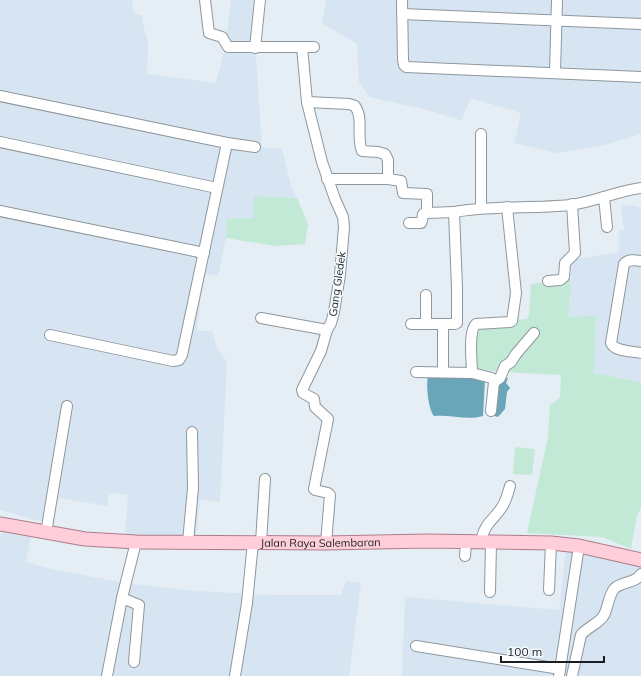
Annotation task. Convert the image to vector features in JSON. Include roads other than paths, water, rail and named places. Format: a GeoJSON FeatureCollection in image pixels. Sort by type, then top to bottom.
{"type":"FeatureCollection","features":[{"type":"Feature","properties":{"kind":"main road","name":"Jalan Raya Salembaran"},"geometry":{"type":"LineString","coordinates":[[0,524],[85,539],[136,542],[326,543],[427,541],[551,543],[579,546],[641,560]]}},
{"type":"Feature","properties":{"kind":"street"},"geometry":{"type":"LineString","coordinates":[[205,0],[209,33],[222,37],[228,47],[314,47]]}},
{"type":"Feature","properties":{"kind":"street"},"geometry":{"type":"LineString","coordinates":[[255,48],[260,0]]}},
{"type":"Feature","properties":{"kind":"street"},"geometry":{"type":"LineString","coordinates":[[402,0],[403,60],[406,67],[641,77]]}},
{"type":"Feature","properties":{"kind":"street"},"geometry":{"type":"LineString","coordinates":[[555,73],[557,0]]}},
{"type":"Feature","properties":{"kind":"street"},"geometry":{"type":"LineString","coordinates":[[402,14],[641,24]]}},
{"type":"Feature","properties":{"kind":"street","name":"Gang Gledek"},"geometry":{"type":"LineString","coordinates":[[302,47],[307,102],[322,162],[343,217],[344,227],[340,275],[336,303],[331,323],[327,330],[321,351],[302,391],[314,399],[315,407],[328,419],[314,489],[330,495],[326,543]]}},
{"type":"Feature","properties":{"kind":"street"},"geometry":{"type":"LineString","coordinates":[[0,96],[227,143],[255,147]]}},
{"type":"Feature","properties":{"kind":"street"},"geometry":{"type":"LineString","coordinates":[[307,102],[355,106],[360,117],[361,149],[365,152],[378,152],[385,154],[388,160],[388,179]]}},
{"type":"Feature","properties":{"kind":"street"},"geometry":{"type":"LineString","coordinates":[[481,134],[481,208]]}},
{"type":"Feature","properties":{"kind":"street"},"geometry":{"type":"LineString","coordinates":[[0,142],[217,188]]}},
{"type":"Feature","properties":{"kind":"street"},"geometry":{"type":"LineString","coordinates":[[50,335],[173,361],[179,360],[182,355],[227,143]]}},
{"type":"Feature","properties":{"kind":"street"},"geometry":{"type":"LineString","coordinates":[[328,179],[388,179],[401,181],[403,193],[427,194],[428,213]]}},
{"type":"Feature","properties":{"kind":"street"},"geometry":{"type":"LineString","coordinates":[[409,223],[421,223],[423,214],[428,213],[454,212],[481,208],[572,204],[641,188]]}},
{"type":"Feature","properties":{"kind":"street"},"geometry":{"type":"LineString","coordinates":[[604,197],[607,227]]}},
{"type":"Feature","properties":{"kind":"street"},"geometry":{"type":"LineString","coordinates":[[548,281],[560,280],[564,278],[565,263],[574,253],[572,204]]}},
{"type":"Feature","properties":{"kind":"street"},"geometry":{"type":"LineString","coordinates":[[472,373],[473,326],[476,324],[512,321],[516,293],[507,207]]}},
{"type":"Feature","properties":{"kind":"street"},"geometry":{"type":"LineString","coordinates":[[0,211],[204,253]]}},
{"type":"Feature","properties":{"kind":"street"},"geometry":{"type":"LineString","coordinates":[[411,324],[457,323],[454,212]]}},
{"type":"Feature","properties":{"kind":"street"},"geometry":{"type":"LineString","coordinates":[[641,261],[631,260],[624,264],[611,343],[614,348],[619,350],[641,353]]}},
{"type":"Feature","properties":{"kind":"street"},"geometry":{"type":"LineString","coordinates":[[426,295],[426,324]]}},
{"type":"Feature","properties":{"kind":"street"},"geometry":{"type":"LineString","coordinates":[[261,318],[327,330]]}},
{"type":"Feature","properties":{"kind":"street"},"geometry":{"type":"LineString","coordinates":[[443,324],[443,372]]}},
{"type":"Feature","properties":{"kind":"street"},"geometry":{"type":"LineString","coordinates":[[494,382],[500,378],[504,369],[534,333]]}},
{"type":"Feature","properties":{"kind":"street"},"geometry":{"type":"LineString","coordinates":[[416,372],[472,373],[492,378],[494,382],[491,411]]}},
{"type":"Feature","properties":{"kind":"street"},"geometry":{"type":"LineString","coordinates":[[46,533],[67,406]]}},
{"type":"Feature","properties":{"kind":"street"},"geometry":{"type":"LineString","coordinates":[[188,542],[193,488],[192,432]]}},
{"type":"Feature","properties":{"kind":"street"},"geometry":{"type":"LineString","coordinates":[[236,676],[257,542],[265,478]]}},
{"type":"Feature","properties":{"kind":"street"},"geometry":{"type":"LineString","coordinates":[[490,592],[486,542],[483,533],[488,524],[502,507],[510,486]]}},
{"type":"Feature","properties":{"kind":"street"},"geometry":{"type":"LineString","coordinates":[[107,676],[122,598],[136,542]]}},
{"type":"Feature","properties":{"kind":"street"},"geometry":{"type":"LineString","coordinates":[[465,556],[466,542]]}},
{"type":"Feature","properties":{"kind":"street"},"geometry":{"type":"LineString","coordinates":[[550,590],[551,543]]}},
{"type":"Feature","properties":{"kind":"street"},"geometry":{"type":"LineString","coordinates":[[416,646],[559,672],[579,546]]}},
{"type":"Feature","properties":{"kind":"street"},"geometry":{"type":"LineString","coordinates":[[572,676],[581,636],[585,630],[603,616],[614,589],[635,580],[641,574]]}},
{"type":"Feature","properties":{"kind":"street"},"geometry":{"type":"LineString","coordinates":[[122,598],[139,605],[134,662]]}},
{"type":"Feature","properties":{"kind":"water"},"geometry":{"type":"Polygon","coordinates":[[[429,373],[485,379],[483,416],[465,418],[434,416],[430,407],[428,395],[427,382],[429,373]]]}},
{"type":"Feature","properties":{"kind":"water"},"geometry":{"type":"Polygon","coordinates":[[[508,378],[506,383],[510,388],[507,392],[505,409],[498,417],[492,415],[495,382],[508,378]]]}}]}
